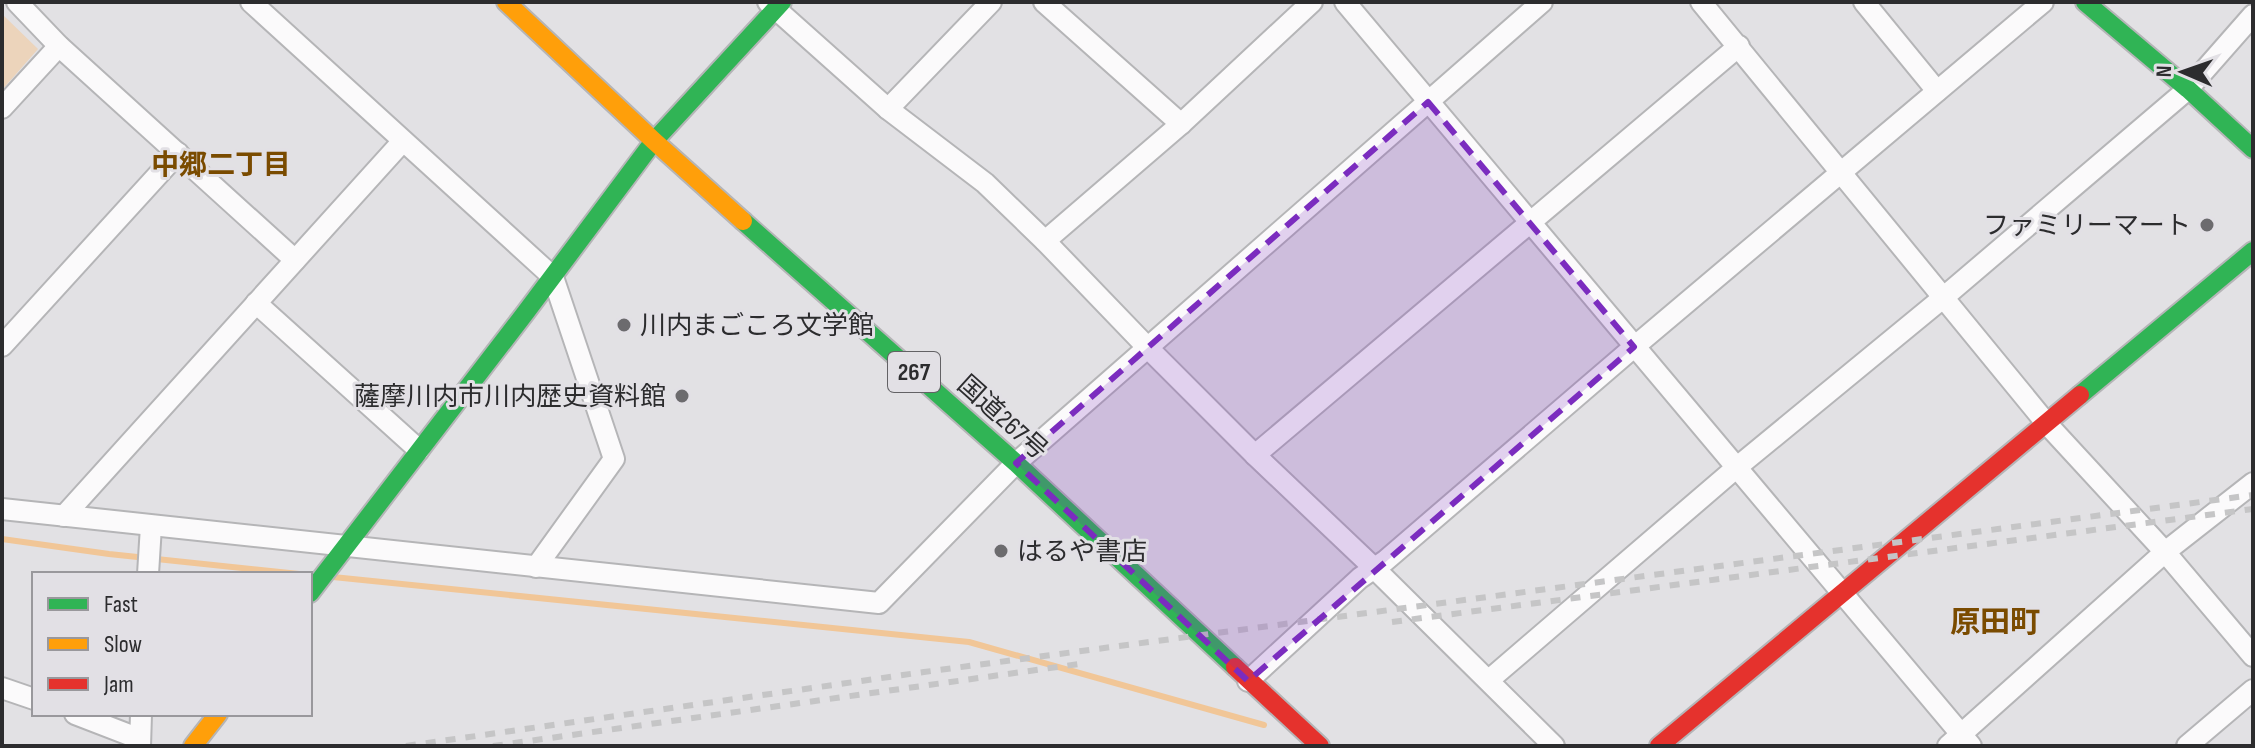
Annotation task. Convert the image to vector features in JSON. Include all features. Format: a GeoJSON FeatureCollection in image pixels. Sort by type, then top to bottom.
{"type":"FeatureCollection","features":[{"type":"Feature","properties":{"kind":"main road","name":"国道267号"},"geometry":{"type":"LineString","coordinates":[[506,2],[654,141],[1016,463],[1320,746]]}},
{"type":"Feature","properties":{"kind":"main road"},"geometry":{"type":"LineString","coordinates":[[2085,2],[2253,149]]}},
{"type":"Feature","properties":{"kind":"main road"},"geometry":{"type":"LineString","coordinates":[[313,589],[654,141],[775,4]]}},
{"type":"Feature","properties":{"kind":"main road"},"geometry":{"type":"LineString","coordinates":[[1659,746],[2253,251]]}},
{"type":"Feature","properties":{"kind":"main road"},"geometry":{"type":"LineString","coordinates":[[193,746],[216,716]]}},
{"type":"Feature","properties":{"kind":"street"},"geometry":{"type":"LineString","coordinates":[[17,2],[59,46],[295,260]]}},
{"type":"Feature","properties":{"kind":"street"},"geometry":{"type":"LineString","coordinates":[[251,2],[553,277],[614,459],[536,567]]}},
{"type":"Feature","properties":{"kind":"street"},"geometry":{"type":"LineString","coordinates":[[888,109],[991,2]]}},
{"type":"Feature","properties":{"kind":"street"},"geometry":{"type":"LineString","coordinates":[[1044,2],[1181,124]]}},
{"type":"Feature","properties":{"kind":"street"},"geometry":{"type":"LineString","coordinates":[[1045,241],[1181,124],[1312,2]]}},
{"type":"Feature","properties":{"kind":"street"},"geometry":{"type":"LineString","coordinates":[[1345,2],[1841,592],[1960,742],[2165,552],[2253,483]]}},
{"type":"Feature","properties":{"kind":"street"},"geometry":{"type":"LineString","coordinates":[[2,509],[64,516],[150,536],[536,567],[879,603],[1016,463],[1542,2]]}},
{"type":"Feature","properties":{"kind":"street"},"geometry":{"type":"LineString","coordinates":[[1701,2],[2047,424],[2165,552],[2253,656]]}},
{"type":"Feature","properties":{"kind":"street"},"geometry":{"type":"LineString","coordinates":[[1864,2],[1937,91]]}},
{"type":"Feature","properties":{"kind":"street"},"geometry":{"type":"LineString","coordinates":[[1248,681],[1360,578],[1385,561],[2043,2]]}},
{"type":"Feature","properties":{"kind":"street"},"geometry":{"type":"LineString","coordinates":[[775,4],[888,109],[985,183],[1255,455],[1554,746]]}},
{"type":"Feature","properties":{"kind":"street"},"geometry":{"type":"LineString","coordinates":[[1489,680],[1736,468],[1944,297],[2188,89],[2253,15]]}},
{"type":"Feature","properties":{"kind":"street"},"geometry":{"type":"LineString","coordinates":[[2,108],[59,46]]}},
{"type":"Feature","properties":{"kind":"street"},"geometry":{"type":"LineString","coordinates":[[1255,455],[1739,46]]}},
{"type":"Feature","properties":{"kind":"street"},"geometry":{"type":"LineString","coordinates":[[64,516],[402,142]]}},
{"type":"Feature","properties":{"kind":"street"},"geometry":{"type":"LineString","coordinates":[[2,346],[178,153]]}},
{"type":"Feature","properties":{"kind":"street"},"geometry":{"type":"LineString","coordinates":[[256,303],[419,450]]}},
{"type":"Feature","properties":{"kind":"street"},"geometry":{"type":"LineString","coordinates":[[148,572],[150,536]]}},
{"type":"Feature","properties":{"kind":"street"},"geometry":{"type":"LineString","coordinates":[[2,688],[32,699]]}},
{"type":"Feature","properties":{"kind":"street"},"geometry":{"type":"LineString","coordinates":[[2187,746],[2253,690]]}},
{"type":"Feature","properties":{"kind":"street"},"geometry":{"type":"LineString","coordinates":[[2,703],[32,700]]}},
{"type":"Feature","properties":{"kind":"street"},"geometry":{"type":"LineString","coordinates":[[80,716],[140,742],[141,716]]}},
{"type":"Feature","properties":{"kind":"highlighted area"},"geometry":{"type":"Polygon","coordinates":[[[1428,102],[1634,347],[1248,681],[1016,463],[1428,102]]]}},
{"type":"Feature","properties":{"kind":"shaded area"},"geometry":{"type":"Polygon","coordinates":[[[2,14],[38,49],[2,90],[2,14]]]}},
{"type":"Feature","properties":{"kind":"waterway"},"geometry":{"type":"LineString","coordinates":[[2,539],[280,572]]}},
{"type":"Feature","properties":{"kind":"waterway"},"geometry":{"type":"LineString","coordinates":[[333,577],[969,642],[1264,725]]}},
{"type":"Feature","properties":{"kind":"railway"},"geometry":{"type":"LineString","coordinates":[[406,746],[924,672],[2253,495]]}},
{"type":"Feature","properties":{"kind":"railway"},"geometry":{"type":"LineString","coordinates":[[1392,622],[2253,509]]}},
{"type":"Feature","properties":{"kind":"railway"},"geometry":{"type":"LineString","coordinates":[[493,746],[1079,664]]}},
{"type":"Feature","properties":{"kind":"traffic: fast"},"geometry":{"type":"LineString","coordinates":[[312,590],[654,141],[782,2]]}},
{"type":"Feature","properties":{"kind":"traffic: fast"},"geometry":{"type":"LineString","coordinates":[[2085,2],[2253,149]]}},
{"type":"Feature","properties":{"kind":"traffic: fast"},"geometry":{"type":"LineString","coordinates":[[743,221],[1016,463],[1235,667]]}},
{"type":"Feature","properties":{"kind":"traffic: fast"},"geometry":{"type":"LineString","coordinates":[[2080,395],[2253,251]]}},
{"type":"Feature","properties":{"kind":"traffic: slow"},"geometry":{"type":"LineString","coordinates":[[506,2],[743,221]]}},
{"type":"Feature","properties":{"kind":"traffic: slow"},"geometry":{"type":"LineString","coordinates":[[193,746],[216,716]]}},
{"type":"Feature","properties":{"kind":"traffic: jam"},"geometry":{"type":"LineString","coordinates":[[1659,746],[2080,395]]}},
{"type":"Feature","properties":{"kind":"traffic: jam"},"geometry":{"type":"LineString","coordinates":[[1235,667],[1320,746]]}},
{"type":"Feature","properties":{"kind":"place","name":"ファミリーマート"},"geometry":{"type":"Point","coordinates":[2207,225]}},
{"type":"Feature","properties":{"kind":"place","name":"川内まごころ文学館"},"geometry":{"type":"Point","coordinates":[624,325]}},
{"type":"Feature","properties":{"kind":"place","name":"薩摩川内市川内歴史資料館"},"geometry":{"type":"Point","coordinates":[682,396]}},
{"type":"Feature","properties":{"kind":"place","name":"はるや書店"},"geometry":{"type":"Point","coordinates":[1001,551]}},
{"type":"Feature","properties":{"kind":"district","name":"中郷二丁目"},"geometry":{"type":"Point","coordinates":[221,164]}},
{"type":"Feature","properties":{"kind":"district","name":"原田町"},"geometry":{"type":"Point","coordinates":[1995,622]}}]}
